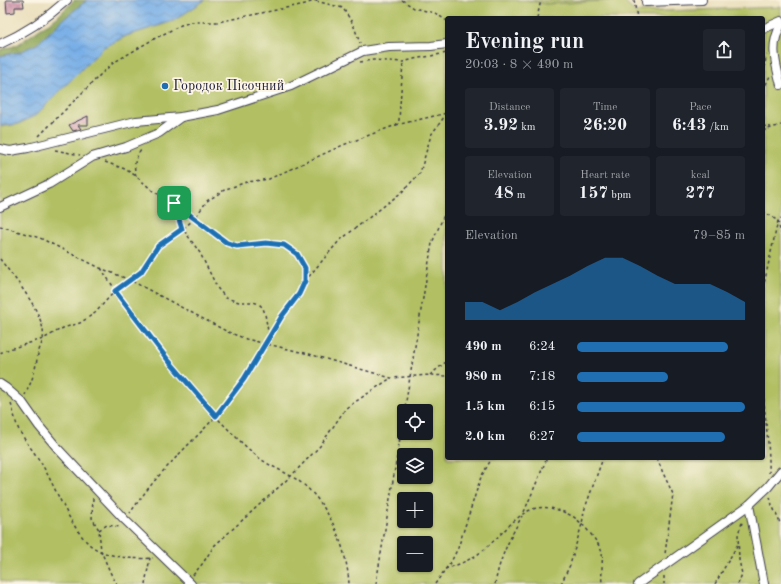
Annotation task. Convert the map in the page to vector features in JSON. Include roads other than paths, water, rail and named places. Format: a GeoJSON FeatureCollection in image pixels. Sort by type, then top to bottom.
{"type":"FeatureCollection","features":[{"type":"Feature","properties":{"kind":"street"},"geometry":{"type":"LineString","coordinates":[[0,44],[16,37],[50,15],[67,0]]}},
{"type":"Feature","properties":{"kind":"street"},"geometry":{"type":"LineString","coordinates":[[646,2],[702,0]]}},
{"type":"Feature","properties":{"kind":"street"},"geometry":{"type":"LineString","coordinates":[[765,28],[781,21]]}},
{"type":"Feature","properties":{"kind":"street"},"geometry":{"type":"LineString","coordinates":[[781,25],[774,43],[776,65],[781,85]]}},
{"type":"Feature","properties":{"kind":"street"},"geometry":{"type":"LineString","coordinates":[[0,149],[10,151],[28,148],[136,121],[181,117],[218,110],[291,86],[363,50],[389,46],[430,46],[445,44]]}},
{"type":"Feature","properties":{"kind":"street"},"geometry":{"type":"LineString","coordinates":[[0,207],[49,184],[92,157],[126,147],[159,133],[181,117]]}},
{"type":"Feature","properties":{"kind":"street"},"geometry":{"type":"LineString","coordinates":[[0,384],[22,402],[49,438],[91,484],[125,520],[189,582]]}},
{"type":"Feature","properties":{"kind":"street"},"geometry":{"type":"LineString","coordinates":[[638,584],[749,505],[768,487],[781,471]]}},
{"type":"Feature","properties":{"kind":"street"},"geometry":{"type":"LineString","coordinates":[[749,505],[764,584]]}},
{"type":"Feature","properties":{"kind":"water"},"geometry":{"type":"Polygon","coordinates":[[[87,0],[205,0],[173,21],[126,36],[104,47],[36,115],[18,124],[0,126],[0,56],[20,52],[37,44],[87,0]]]}},
{"type":"Feature","properties":{"kind":"place","name":"Городок Пісочний"},"geometry":{"type":"Point","coordinates":[165,86]}}]}
